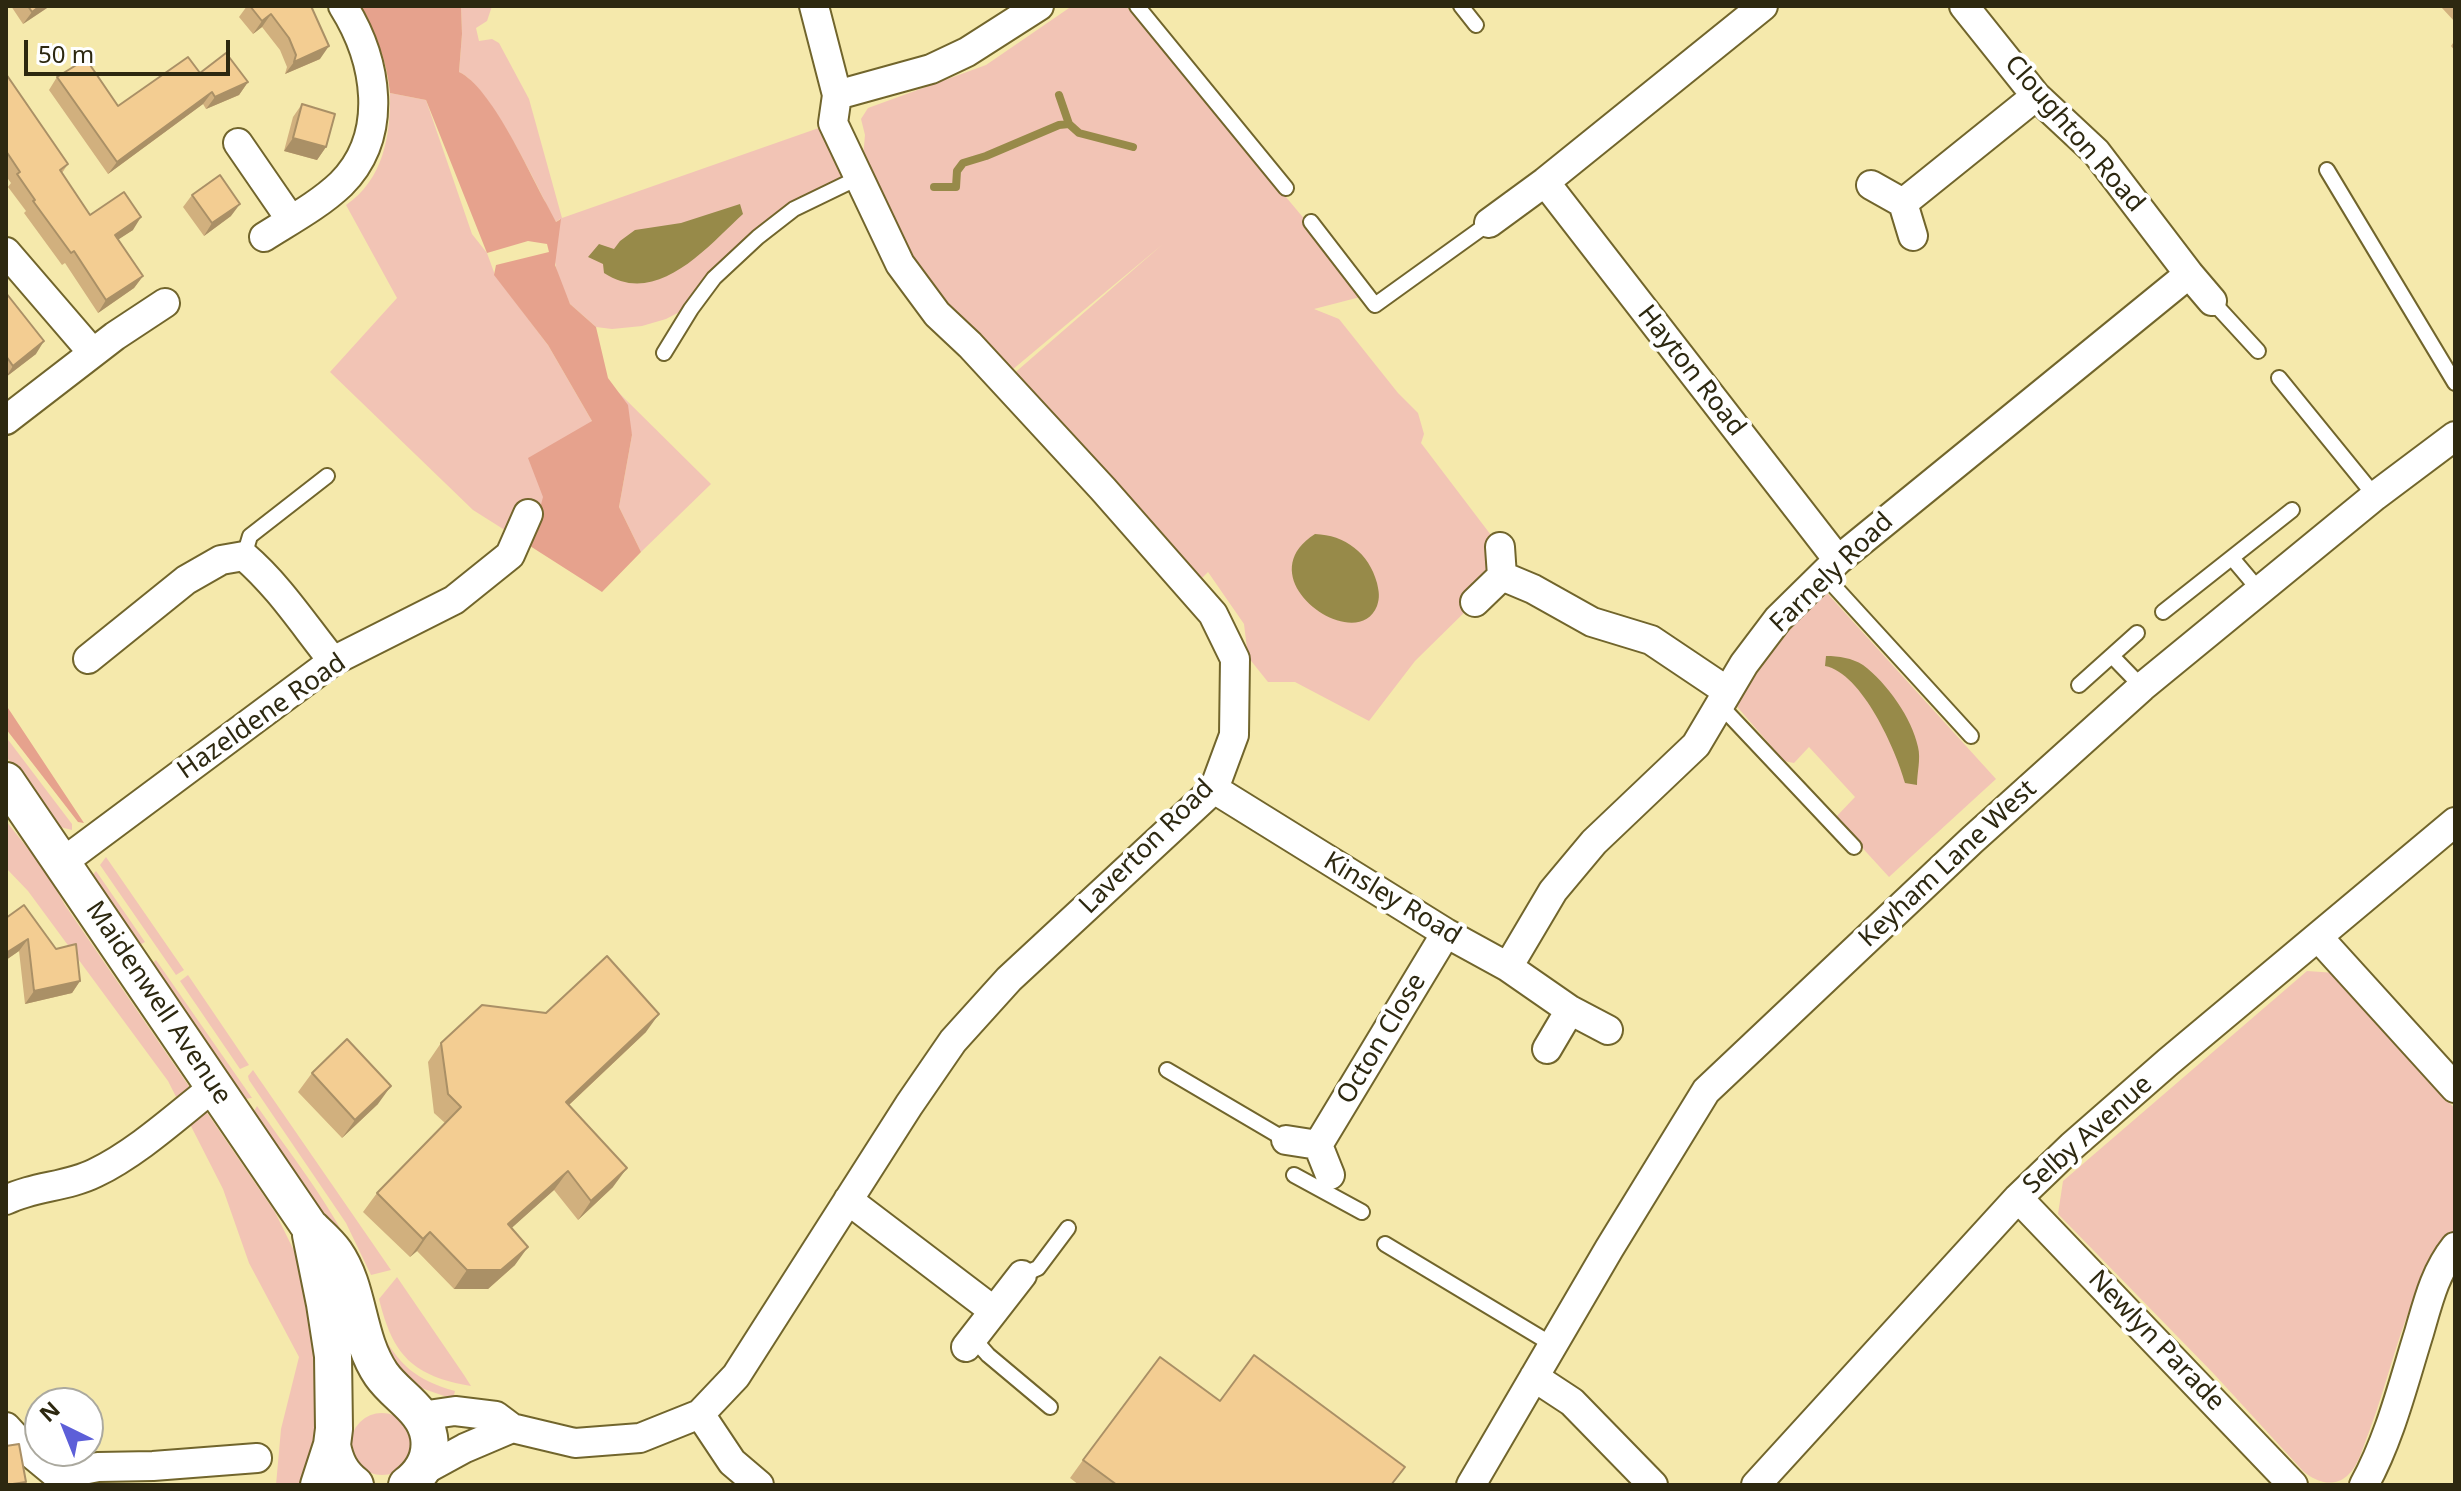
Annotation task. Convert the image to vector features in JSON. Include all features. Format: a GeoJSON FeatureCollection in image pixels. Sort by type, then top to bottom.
{"type":"FeatureCollection","features":[{"type":"Feature","properties":{"kind":"street"},"geometry":{"type":"LineString","coordinates":[[264,237],[329,195],[361,157],[370,130],[373,90],[358,35],[343,6]]}},
{"type":"Feature","properties":{"kind":"street","name":"Laverton Road"},"geometry":{"type":"LineString","coordinates":[[414,1410],[496,1416],[512,1428],[575,1443],[640,1438],[700,1414],[736,1376],[953,1041],[1009,979],[1214,789],[1234,735],[1235,659],[1213,614],[1103,489],[970,345],[937,314],[900,264],[833,123],[837,95],[814,6]]}},
{"type":"Feature","properties":{"kind":"street"},"geometry":{"type":"LineString","coordinates":[[837,95],[931,69],[967,52],[1039,6]]}},
{"type":"Feature","properties":{"kind":"street"},"geometry":{"type":"LineString","coordinates":[[1489,223],[1545,182],[1763,6]]}},
{"type":"Feature","properties":{"kind":"street","name":"Cloughton Road"},"geometry":{"type":"LineString","coordinates":[[1964,6],[2036,96],[2096,152],[2212,301]]}},
{"type":"Feature","properties":{"kind":"street"},"geometry":{"type":"LineString","coordinates":[[1903,203],[2036,96]]}},
{"type":"Feature","properties":{"kind":"street"},"geometry":{"type":"LineString","coordinates":[[238,143],[291,220]]}},
{"type":"Feature","properties":{"kind":"street","name":"Hayton Road"},"geometry":{"type":"LineString","coordinates":[[1545,182],[1830,567]]}},
{"type":"Feature","properties":{"kind":"street"},"geometry":{"type":"LineString","coordinates":[[1871,185],[1903,203],[1913,236]]}},
{"type":"Feature","properties":{"kind":"street"},"geometry":{"type":"LineString","coordinates":[[6,252],[93,353]]}},
{"type":"Feature","properties":{"kind":"street","name":"Farnely Road"},"geometry":{"type":"LineString","coordinates":[[1508,967],[1553,891],[1594,842],[1696,745],[1744,664],[1778,619],[1830,567],[2189,274]]}},
{"type":"Feature","properties":{"kind":"street"},"geometry":{"type":"LineString","coordinates":[[6,420],[136,321],[165,303]]}},
{"type":"Feature","properties":{"kind":"street","name":"Keyham Lane West"},"geometry":{"type":"LineString","coordinates":[[1471,1485],[1706,1091],[1972,840],[2142,687],[2375,496],[2455,436]]}},
{"type":"Feature","properties":{"kind":"street","name":"Hazeldene Road"},"geometry":{"type":"LineString","coordinates":[[63,862],[333,661],[454,600],[510,555],[528,514]]}},
{"type":"Feature","properties":{"kind":"street"},"geometry":{"type":"LineString","coordinates":[[1500,547],[1502,576]]}},
{"type":"Feature","properties":{"kind":"street"},"geometry":{"type":"LineString","coordinates":[[88,659],[186,580],[221,560],[244,556],[280,592],[333,661]]}},
{"type":"Feature","properties":{"kind":"street"},"geometry":{"type":"LineString","coordinates":[[1475,602],[1502,576]]}},
{"type":"Feature","properties":{"kind":"street"},"geometry":{"type":"LineString","coordinates":[[1502,576],[1533,589],[1592,622],[1651,640],[1724,698]]}},
{"type":"Feature","properties":{"kind":"street","name":"Maidenwell Avenue"},"geometry":{"type":"LineString","coordinates":[[6,781],[309,1226],[334,1252],[350,1287],[364,1340],[375,1365],[414,1410]]}},
{"type":"Feature","properties":{"kind":"street","name":"Kinsley Road"},"geometry":{"type":"LineString","coordinates":[[1214,789],[1446,933],[1508,967],[1570,1010],[1608,1030]]}},
{"type":"Feature","properties":{"kind":"street","name":"Selby Avenue"},"geometry":{"type":"LineString","coordinates":[[1756,1485],[2018,1198],[2072,1146],[2455,822]]}},
{"type":"Feature","properties":{"kind":"street","name":"Octon Close"},"geometry":{"type":"LineString","coordinates":[[1318,1145],[1446,933]]}},
{"type":"Feature","properties":{"kind":"street"},"geometry":{"type":"LineString","coordinates":[[2318,937],[2455,1088]]}},
{"type":"Feature","properties":{"kind":"street"},"geometry":{"type":"LineString","coordinates":[[1547,1049],[1570,1010]]}},
{"type":"Feature","properties":{"kind":"street"},"geometry":{"type":"LineString","coordinates":[[6,1200],[98,1172],[215,1086]]}},
{"type":"Feature","properties":{"kind":"street"},"geometry":{"type":"LineString","coordinates":[[1286,1140],[1318,1145],[1326,1183]]}},
{"type":"Feature","properties":{"kind":"street","name":"Newlyn Parade"},"geometry":{"type":"LineString","coordinates":[[2018,1198],[2293,1485]]}},
{"type":"Feature","properties":{"kind":"street"},"geometry":{"type":"LineString","coordinates":[[848,1200],[994,1311]]}},
{"type":"Feature","properties":{"kind":"street","name":"Maidenwell Avenue"},"geometry":{"type":"LineString","coordinates":[[309,1226],[333,1356],[333,1437],[337,1466],[343,1476],[355,1485]]}},
{"type":"Feature","properties":{"kind":"street"},"geometry":{"type":"LineString","coordinates":[[2364,1485],[2376,1463],[2431,1293],[2443,1263],[2455,1247]]}},
{"type":"Feature","properties":{"kind":"street"},"geometry":{"type":"LineString","coordinates":[[970,1342],[1022,1275]]}},
{"type":"Feature","properties":{"kind":"street"},"geometry":{"type":"LineString","coordinates":[[1534,1377],[1572,1402],[1653,1485]]}},
{"type":"Feature","properties":{"kind":"street","name":"Maidenwell Avenue"},"geometry":{"type":"LineString","coordinates":[[319,1485],[344,1412],[360,1400],[379,1395],[388,1396],[414,1410]]}},
{"type":"Feature","properties":{"kind":"street"},"geometry":{"type":"LineString","coordinates":[[414,1410],[426,1425],[430,1444],[426,1464],[414,1479]]}},
{"type":"Feature","properties":{"kind":"street"},"geometry":{"type":"LineString","coordinates":[[700,1414],[732,1462],[759,1485]]}},
{"type":"Feature","properties":{"kind":"street"},"geometry":{"type":"LineString","coordinates":[[6,1427],[56,1480],[98,1467],[257,1458]]}},
{"type":"Feature","properties":{"kind":"street"},"geometry":{"type":"LineString","coordinates":[[414,1479],[465,1448],[512,1428]]}},
{"type":"Feature","properties":{"kind":"lane"},"geometry":{"type":"LineString","coordinates":[[1137,6],[1286,188]]}},
{"type":"Feature","properties":{"kind":"lane"},"geometry":{"type":"LineString","coordinates":[[1461,6],[1476,25]]}},
{"type":"Feature","properties":{"kind":"lane"},"geometry":{"type":"LineString","coordinates":[[2327,170],[2455,383]]}},
{"type":"Feature","properties":{"kind":"lane"},"geometry":{"type":"LineString","coordinates":[[664,353],[714,278],[758,237],[794,209],[858,178]]}},
{"type":"Feature","properties":{"kind":"lane"},"geometry":{"type":"LineString","coordinates":[[1311,222],[1375,305],[1489,223]]}},
{"type":"Feature","properties":{"kind":"lane"},"geometry":{"type":"LineString","coordinates":[[2212,301],[2258,351]]}},
{"type":"Feature","properties":{"kind":"lane"},"geometry":{"type":"LineString","coordinates":[[2279,378],[2375,496]]}},
{"type":"Feature","properties":{"kind":"lane"},"geometry":{"type":"LineString","coordinates":[[244,556],[250,536],[327,476]]}},
{"type":"Feature","properties":{"kind":"lane"},"geometry":{"type":"LineString","coordinates":[[2163,612],[2292,510]]}},
{"type":"Feature","properties":{"kind":"lane"},"geometry":{"type":"LineString","coordinates":[[2232,558],[2259,590]]}},
{"type":"Feature","properties":{"kind":"lane"},"geometry":{"type":"LineString","coordinates":[[1830,567],[1971,736]]}},
{"type":"Feature","properties":{"kind":"lane"},"geometry":{"type":"LineString","coordinates":[[2079,685],[2137,633]]}},
{"type":"Feature","properties":{"kind":"lane"},"geometry":{"type":"LineString","coordinates":[[2112,656],[2142,687]]}},
{"type":"Feature","properties":{"kind":"lane"},"geometry":{"type":"LineString","coordinates":[[1724,698],[1854,847]]}},
{"type":"Feature","properties":{"kind":"lane"},"geometry":{"type":"LineString","coordinates":[[1167,1070],[1286,1140]]}},
{"type":"Feature","properties":{"kind":"lane"},"geometry":{"type":"LineString","coordinates":[[1294,1175],[1326,1183],[1362,1212]]}},
{"type":"Feature","properties":{"kind":"lane"},"geometry":{"type":"LineString","coordinates":[[1022,1275],[1038,1268],[1068,1228]]}},
{"type":"Feature","properties":{"kind":"lane"},"geometry":{"type":"LineString","coordinates":[[1385,1244],[1553,1345]]}},
{"type":"Feature","properties":{"kind":"lane"},"geometry":{"type":"LineString","coordinates":[[970,1342],[1050,1407]]}},
{"type":"Feature","properties":{"kind":"shaded area"},"geometry":{"type":"Polygon","coordinates":[[[360,6],[461,6],[459,72],[484,94],[496,111],[556,222],[561,219],[555,265],[570,304],[596,327],[608,378],[628,405],[632,435],[619,507],[641,552],[602,592],[530,546],[543,497],[528,458],[592,421],[548,345],[494,275],[496,265],[549,252],[547,244],[528,241],[487,253],[426,100],[390,93],[380,48],[360,6]]]}},
{"type":"Feature","properties":{"kind":"shaded area"},"geometry":{"type":"Polygon","coordinates":[[[461,6],[492,6],[487,21],[476,28],[479,41],[492,39],[499,43],[529,99],[562,218],[833,123],[859,182],[789,211],[689,307],[666,319],[642,326],[596,327],[570,304],[558,278],[553,251],[560,219],[556,222],[554,219],[525,162],[485,96],[459,72],[461,6]]]}},
{"type":"Feature","properties":{"kind":"shaded area"},"geometry":{"type":"Polygon","coordinates":[[[1072,6],[1126,6],[1368,295],[1314,309],[1339,319],[1398,393],[1418,413],[1424,434],[1421,443],[1500,547],[1475,602],[1415,661],[1369,721],[1295,682],[1268,682],[1248,657],[1244,624],[1208,572],[1192,588],[1003,383],[1163,244],[1000,380],[970,345],[861,181],[865,135],[861,119],[868,108],[986,65],[1072,6]]]}},
{"type":"Feature","properties":{"kind":"shaded area"},"geometry":{"type":"Polygon","coordinates":[[[390,93],[426,100],[472,234],[487,253],[495,275],[548,345],[592,421],[544,497],[530,546],[473,510],[330,372],[397,298],[346,205],[369,183],[382,155],[389,125],[390,93]]]}},
{"type":"Feature","properties":{"kind":"shaded area"},"geometry":{"type":"Polygon","coordinates":[[[740,204],[743,214],[714,242],[680,269],[662,278],[643,283],[624,282],[604,273],[603,264],[588,257],[599,244],[614,249],[635,230],[681,223],[740,204]]]}},
{"type":"Feature","properties":{"kind":"shaded area"},"geometry":{"type":"Polygon","coordinates":[[[612,386],[711,484],[641,552],[619,507],[632,435],[612,386]]]}},
{"type":"Feature","properties":{"kind":"shaded area"},"geometry":{"type":"Polygon","coordinates":[[[1315,534],[1346,542],[1368,563],[1377,583],[1379,597],[1377,606],[1366,619],[1349,623],[1330,617],[1312,606],[1298,590],[1292,571],[1296,552],[1315,534]]]}},
{"type":"Feature","properties":{"kind":"shaded area"},"geometry":{"type":"Polygon","coordinates":[[[1827,593],[1996,779],[1889,877],[1835,818],[1855,797],[1809,747],[1794,763],[1784,761],[1733,702],[1783,635],[1827,593]]]}},
{"type":"Feature","properties":{"kind":"shaded area"},"geometry":{"type":"Polygon","coordinates":[[[1826,656],[1845,658],[1863,665],[1881,681],[1897,702],[1910,724],[1918,747],[1917,785],[1905,783],[1876,715],[1852,683],[1825,666],[1826,656]]]}},
{"type":"Feature","properties":{"kind":"shaded area"},"geometry":{"type":"Polygon","coordinates":[[[6,705],[84,823],[78,822],[6,729],[6,705]]]}},
{"type":"Feature","properties":{"kind":"shaded area"},"geometry":{"type":"Polygon","coordinates":[[[6,737],[72,824],[72,830],[60,827],[47,813],[6,756],[6,737]]]}},
{"type":"Feature","properties":{"kind":"shaded area"},"geometry":{"type":"Polygon","coordinates":[[[6,821],[45,870],[65,905],[275,1212],[308,1279],[320,1377],[309,1485],[276,1485],[281,1429],[299,1357],[249,1263],[223,1189],[168,1081],[28,891],[6,868],[6,821]]]}},
{"type":"Feature","properties":{"kind":"shaded area"},"geometry":{"type":"Polygon","coordinates":[[[106,857],[184,970],[176,975],[100,865],[106,857]]]}},
{"type":"Feature","properties":{"kind":"shaded area"},"geometry":{"type":"Polygon","coordinates":[[[96,871],[145,942],[138,946],[91,877],[96,871]]]}},
{"type":"Feature","properties":{"kind":"shaded area"},"geometry":{"type":"Polygon","coordinates":[[[156,960],[252,1098],[244,1099],[151,964],[156,960]]]}},
{"type":"Feature","properties":{"kind":"shaded area"},"geometry":{"type":"Polygon","coordinates":[[[2307,971],[2336,973],[2455,1109],[2455,1232],[2440,1249],[2414,1297],[2358,1461],[2342,1480],[2330,1483],[2319,1481],[2303,1471],[2213,1373],[2058,1214],[2063,1181],[2307,971]]]}},
{"type":"Feature","properties":{"kind":"shaded area"},"geometry":{"type":"Polygon","coordinates":[[[188,975],[249,1065],[240,1069],[180,981],[188,975]]]}},
{"type":"Feature","properties":{"kind":"shaded area"},"geometry":{"type":"Polygon","coordinates":[[[253,1070],[391,1270],[371,1275],[346,1223],[249,1080],[248,1076],[253,1070]]]}},
{"type":"Feature","properties":{"kind":"shaded area"},"geometry":{"type":"Polygon","coordinates":[[[257,1106],[330,1210],[364,1278],[253,1113],[257,1106]]]}},
{"type":"Feature","properties":{"kind":"shaded area"},"geometry":{"type":"Polygon","coordinates":[[[397,1277],[471,1386],[451,1382],[420,1369],[399,1349],[379,1299],[397,1277]]]}},
{"type":"Feature","properties":{"kind":"shaded area"},"geometry":{"type":"Polygon","coordinates":[[[380,1329],[401,1362],[429,1382],[455,1391],[453,1399],[421,1388],[388,1360],[380,1329]]]}},
{"type":"Feature","properties":{"kind":"shaded area"},"geometry":{"type":"Polygon","coordinates":[[[382,1413],[404,1422],[413,1444],[404,1466],[382,1475],[360,1466],[351,1444],[360,1422],[382,1413]]]}},
{"type":"Feature","properties":{"kind":"building"},"geometry":{"type":"Polygon","coordinates":[[[250,6],[311,6],[329,46],[294,62],[296,55],[289,38],[271,14],[262,21],[250,6]]]}},
{"type":"Feature","properties":{"kind":"building"},"geometry":{"type":"Polygon","coordinates":[[[226,53],[248,82],[215,97],[212,92],[117,162],[57,77],[86,59],[118,106],[188,57],[200,73],[226,53]]]}},
{"type":"Feature","properties":{"kind":"building"},"geometry":{"type":"Polygon","coordinates":[[[6,74],[68,164],[60,170],[90,215],[124,192],[141,217],[115,235],[143,276],[106,300],[74,251],[71,253],[33,201],[6,151],[6,74]]]}},
{"type":"Feature","properties":{"kind":"building"},"geometry":{"type":"Polygon","coordinates":[[[302,104],[335,114],[326,147],[293,138],[302,104]]]}},
{"type":"Feature","properties":{"kind":"building"},"geometry":{"type":"Polygon","coordinates":[[[220,175],[240,204],[212,223],[192,195],[220,175]]]}},
{"type":"Feature","properties":{"kind":"building"},"geometry":{"type":"Polygon","coordinates":[[[6,293],[44,341],[13,366],[6,356],[6,293]]]}},
{"type":"Feature","properties":{"kind":"building"},"geometry":{"type":"Polygon","coordinates":[[[24,905],[56,949],[76,944],[80,981],[34,991],[28,939],[6,953],[6,918],[24,905]]]}},
{"type":"Feature","properties":{"kind":"building"},"geometry":{"type":"Polygon","coordinates":[[[607,956],[659,1014],[566,1102],[627,1168],[591,1201],[568,1171],[508,1224],[528,1247],[501,1270],[467,1270],[430,1232],[423,1239],[377,1193],[461,1107],[448,1094],[441,1043],[482,1005],[546,1013],[607,956]]]}},
{"type":"Feature","properties":{"kind":"building"},"geometry":{"type":"Polygon","coordinates":[[[347,1039],[391,1086],[355,1120],[312,1073],[347,1039]]]}},
{"type":"Feature","properties":{"kind":"building"},"geometry":{"type":"Polygon","coordinates":[[[1254,1355],[1405,1467],[1391,1485],[1117,1485],[1083,1460],[1160,1357],[1220,1401],[1254,1355]]]}},
{"type":"Feature","properties":{"kind":"building"},"geometry":{"type":"Polygon","coordinates":[[[19,1444],[26,1482],[6,1485],[6,1446],[19,1444]]]}},
{"type":"Feature","properties":{"kind":"waterway"},"geometry":{"type":"LineString","coordinates":[[1059,95],[1069,124],[1079,133],[1133,147]]}},
{"type":"Feature","properties":{"kind":"waterway"},"geometry":{"type":"LineString","coordinates":[[934,187],[956,187],[957,171],[963,163],[1059,125],[1069,124]]}}]}
